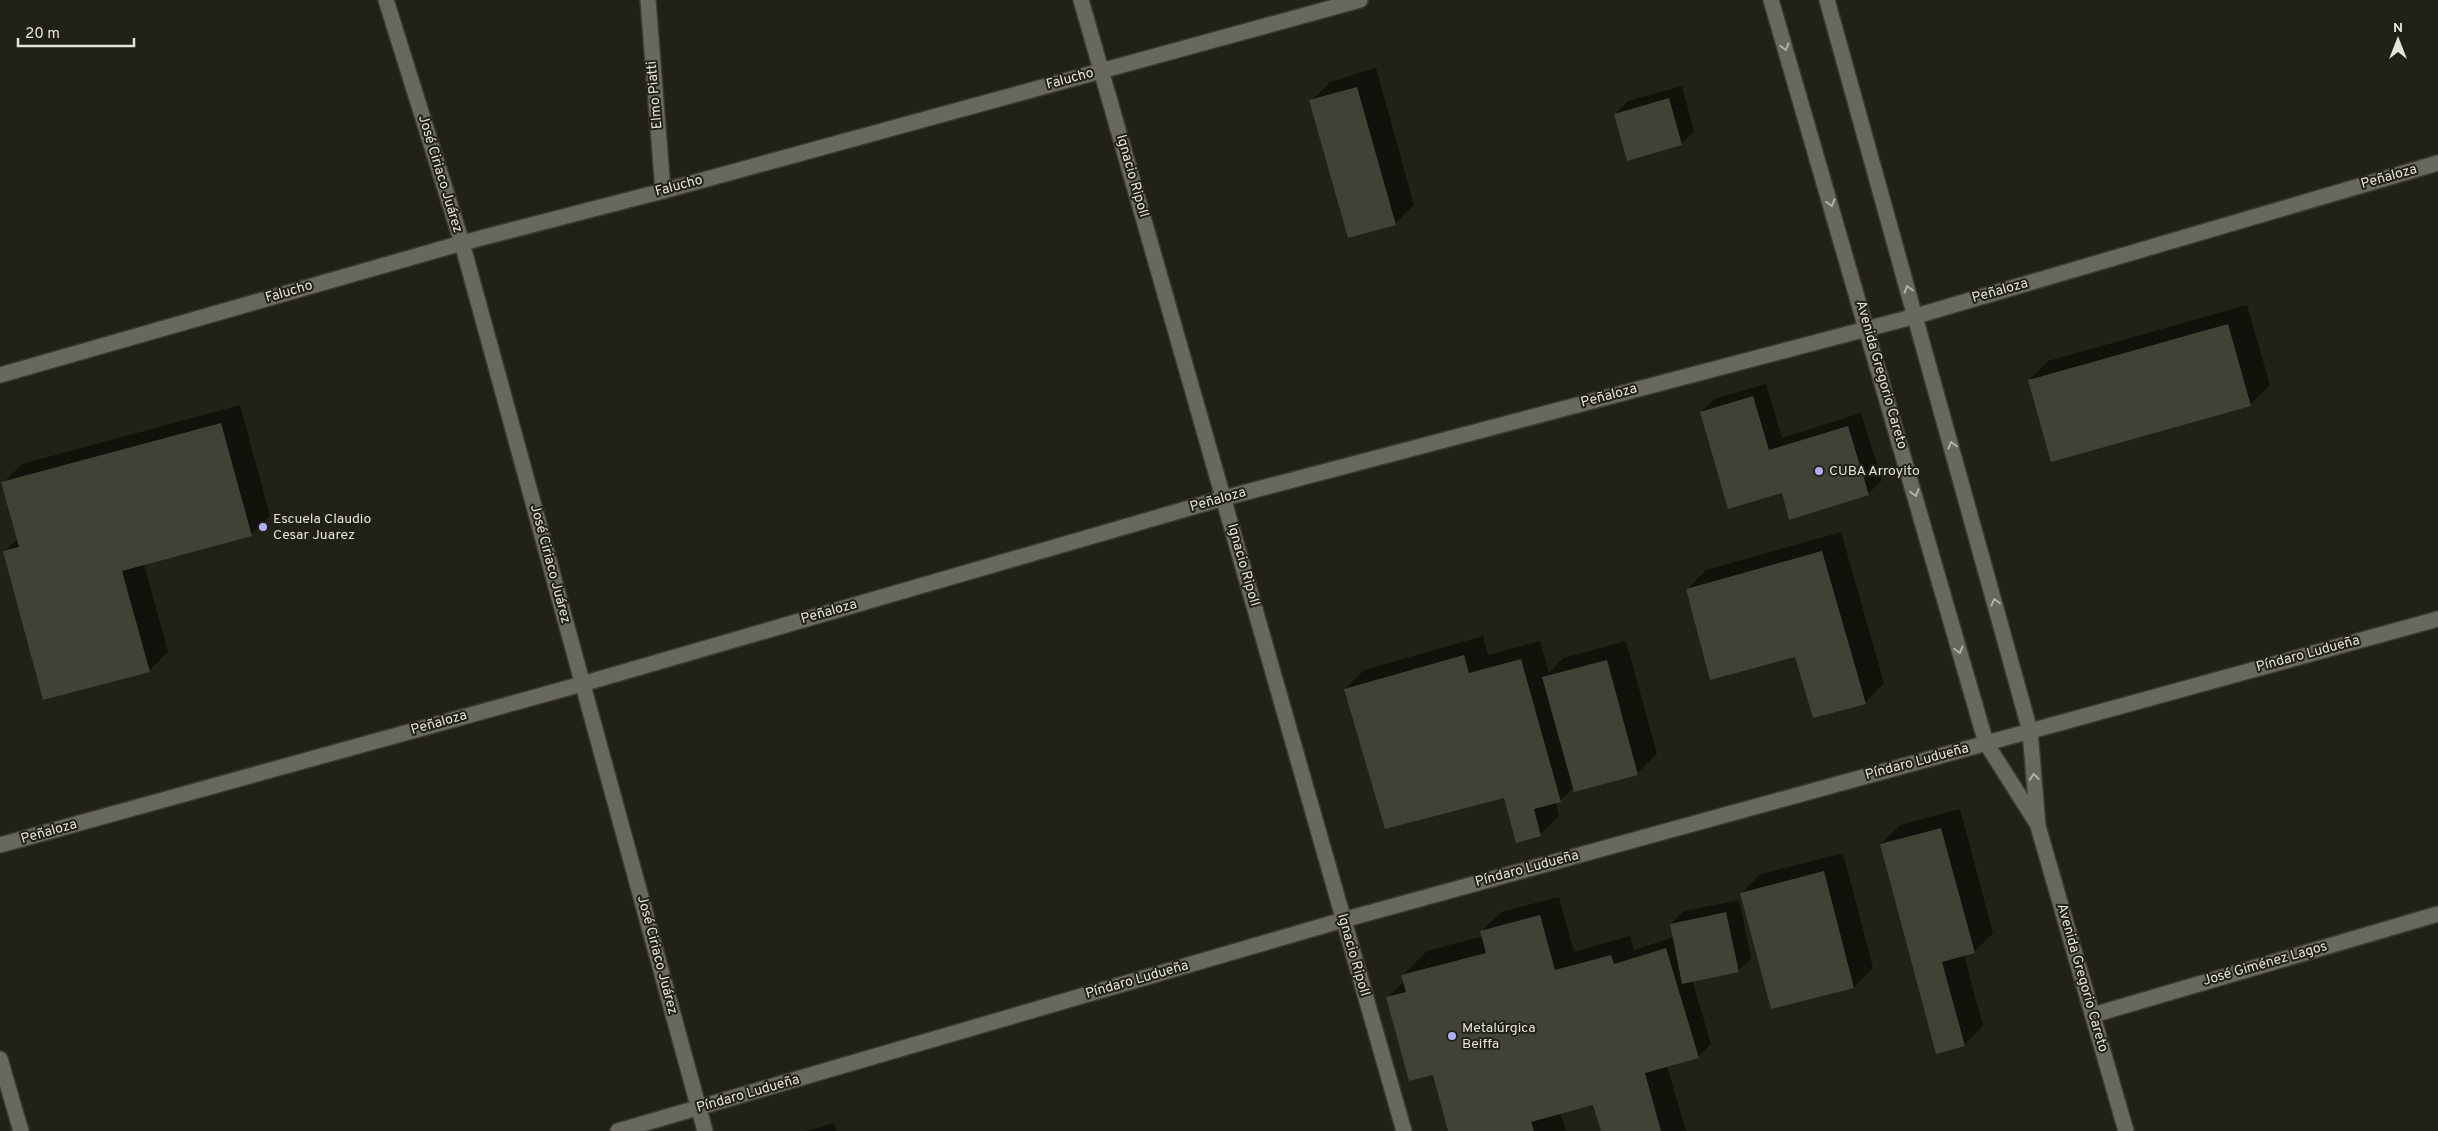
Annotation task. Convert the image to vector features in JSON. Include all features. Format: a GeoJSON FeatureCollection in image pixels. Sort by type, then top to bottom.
{"type":"FeatureCollection","features":[{"type":"Feature","properties":{"kind":"street","name":"José Ciriaco Juárez"},"geometry":{"type":"LineString","coordinates":[[386,0],[462,243],[705,1131]]}},
{"type":"Feature","properties":{"kind":"street","name":"Elmo Piatti"},"geometry":{"type":"LineString","coordinates":[[648,0],[663,191]]}},
{"type":"Feature","properties":{"kind":"street","name":"Ignacio Ripoll"},"geometry":{"type":"LineString","coordinates":[[1081,0],[1404,1131]]}},
{"type":"Feature","properties":{"kind":"street","name":"Falucho"},"geometry":{"type":"LineString","coordinates":[[0,375],[462,243],[663,191],[1360,0]]}},
{"type":"Feature","properties":{"kind":"street","name":"Avenida Gregorio Careto"},"geometry":{"type":"LineString","coordinates":[[1772,0],[1986,743],[2038,826]]}},
{"type":"Feature","properties":{"kind":"street","name":"Avenida Gregorio Careto"},"geometry":{"type":"LineString","coordinates":[[1827,0],[2030,731],[2038,826],[2126,1131]]}},
{"type":"Feature","properties":{"kind":"street","name":"Peñaloza"},"geometry":{"type":"LineString","coordinates":[[0,845],[582,684],[1224,498],[1916,316],[2438,163]]}},
{"type":"Feature","properties":{"kind":"street","name":"Píndaro Ludueña"},"geometry":{"type":"LineString","coordinates":[[618,1131],[1343,920],[2438,619]]}},
{"type":"Feature","properties":{"kind":"street","name":"José Giménez Lagos"},"geometry":{"type":"LineString","coordinates":[[2093,1015],[2438,914]]}},
{"type":"Feature","properties":{"kind":"street"},"geometry":{"type":"LineString","coordinates":[[0,1059],[21,1131]]}},
{"type":"Feature","properties":{"kind":"building"},"geometry":{"type":"Polygon","coordinates":[[[1357,87],[1396,225],[1348,238],[1309,100],[1357,87]]]}},
{"type":"Feature","properties":{"kind":"building"},"geometry":{"type":"Polygon","coordinates":[[[1669,98],[1682,145],[1627,161],[1614,114],[1669,98]]]}},
{"type":"Feature","properties":{"kind":"building"},"geometry":{"type":"Polygon","coordinates":[[[2228,324],[2251,406],[2051,462],[2028,380],[2228,324]]]}},
{"type":"Feature","properties":{"kind":"building"},"geometry":{"type":"Polygon","coordinates":[[[1753,396],[1769,450],[1848,426],[1869,495],[1789,520],[1782,493],[1728,509],[1700,412],[1753,396]]]}},
{"type":"Feature","properties":{"kind":"building"},"geometry":{"type":"Polygon","coordinates":[[[221,423],[252,536],[122,571],[150,672],[43,700],[3,551],[19,547],[1,482],[221,423]]]}},
{"type":"Feature","properties":{"kind":"building"},"geometry":{"type":"Polygon","coordinates":[[[1822,551],[1866,704],[1813,718],[1795,657],[1710,680],[1686,589],[1822,551]]]}},
{"type":"Feature","properties":{"kind":"building"},"geometry":{"type":"Polygon","coordinates":[[[1464,655],[1469,673],[1521,659],[1561,802],[1534,809],[1541,836],[1516,843],[1504,798],[1385,829],[1344,689],[1464,655]]]}},
{"type":"Feature","properties":{"kind":"building"},"geometry":{"type":"Polygon","coordinates":[[[1607,660],[1638,775],[1574,792],[1542,677],[1607,660]]]}},
{"type":"Feature","properties":{"kind":"building"},"geometry":{"type":"Polygon","coordinates":[[[1941,828],[1975,953],[1942,962],[1965,1046],[1936,1054],[1880,844],[1941,828]]]}},
{"type":"Feature","properties":{"kind":"building"},"geometry":{"type":"Polygon","coordinates":[[[1824,871],[1854,988],[1771,1009],[1740,893],[1824,871]]]}},
{"type":"Feature","properties":{"kind":"building"},"geometry":{"type":"Polygon","coordinates":[[[1726,912],[1739,972],[1682,984],[1670,924],[1726,912]]]}},
{"type":"Feature","properties":{"kind":"building"},"geometry":{"type":"Polygon","coordinates":[[[1540,915],[1555,970],[1611,955],[1614,964],[1666,948],[1699,1058],[1645,1073],[1661,1131],[1601,1131],[1593,1105],[1531,1122],[1534,1131],[1448,1131],[1433,1075],[1409,1081],[1386,997],[1406,992],[1401,975],[1486,953],[1480,931],[1540,915]]]}},
{"type":"Feature","properties":{"kind":"place","name":"CUBA Arroyito"},"geometry":{"type":"Point","coordinates":[1819,471]}},
{"type":"Feature","properties":{"kind":"place","name":"Escuela Claudio Cesar Juarez"},"geometry":{"type":"Point","coordinates":[263,527]}},
{"type":"Feature","properties":{"kind":"place","name":"Metalúrgica Beiffa"},"geometry":{"type":"Point","coordinates":[1452,1036]}}]}
